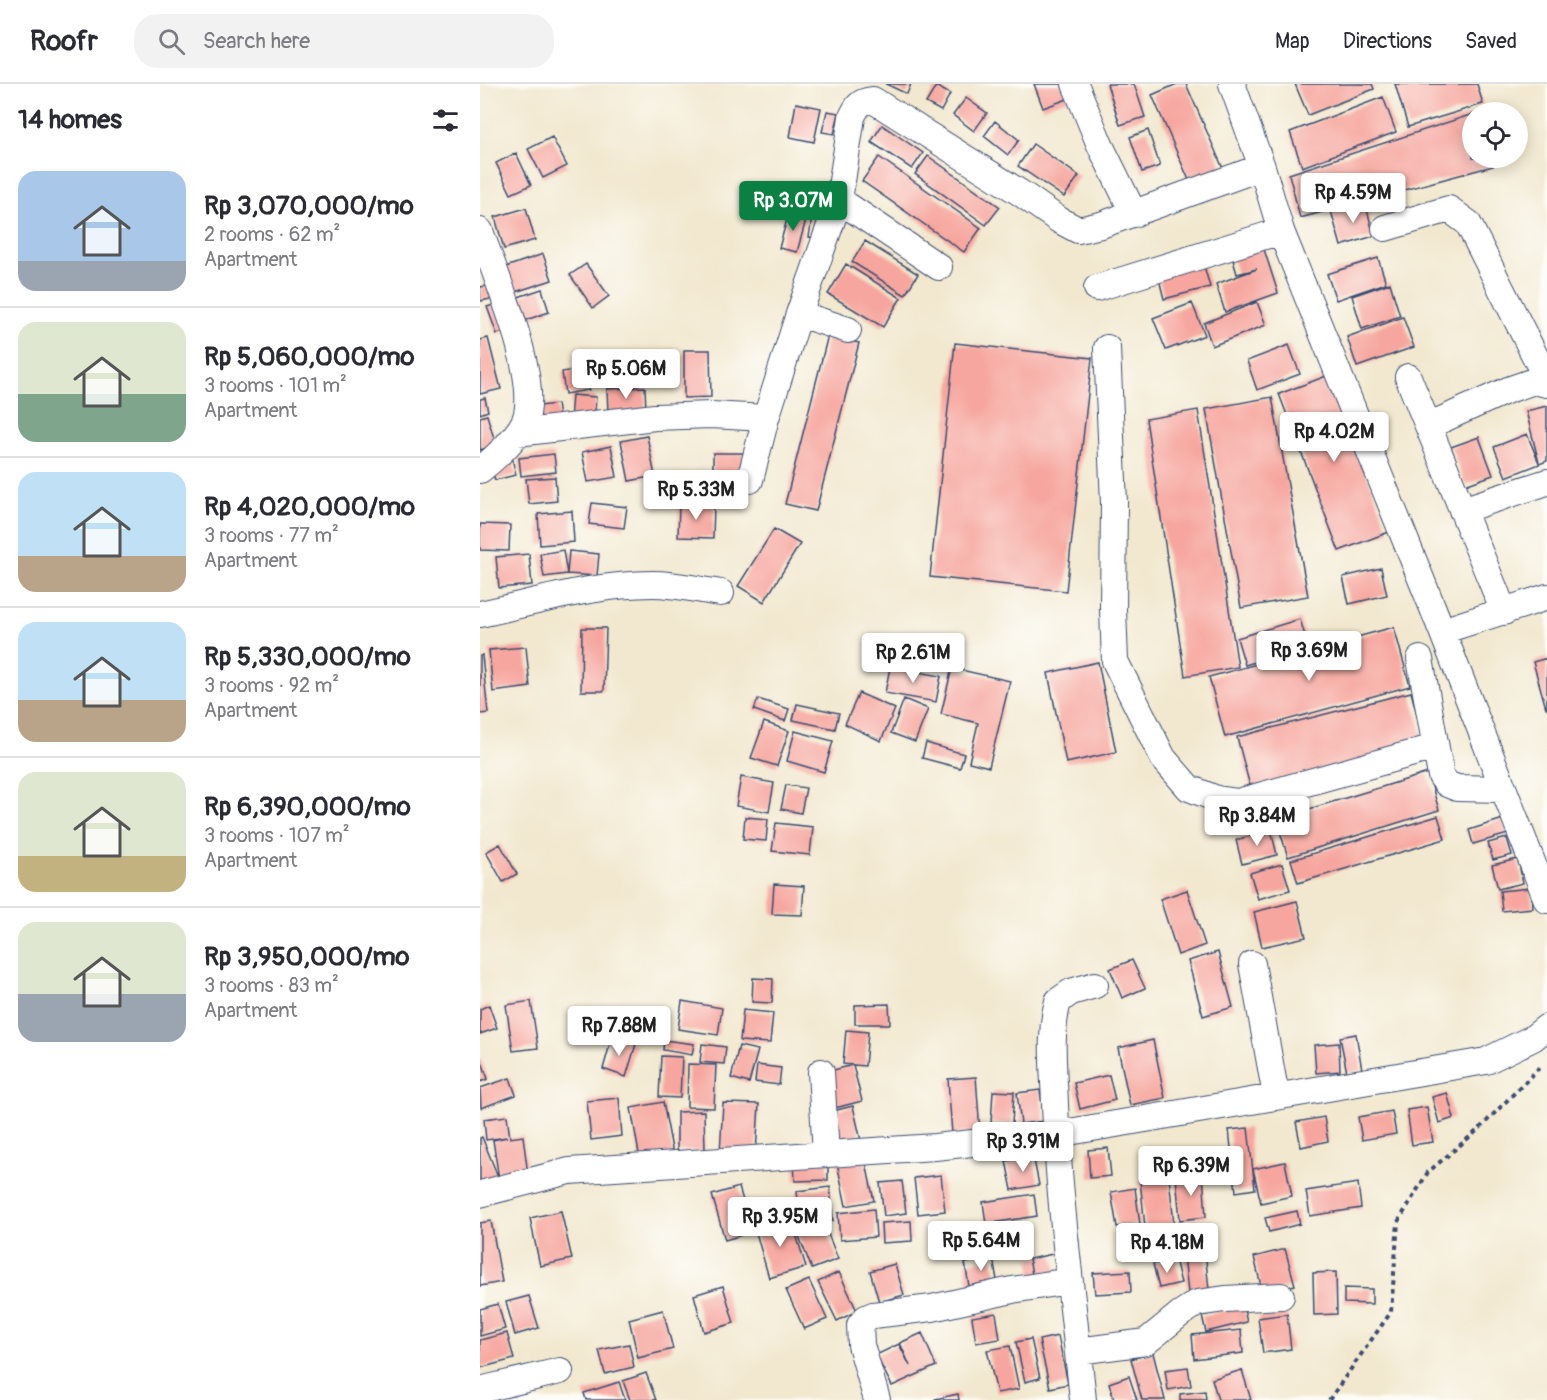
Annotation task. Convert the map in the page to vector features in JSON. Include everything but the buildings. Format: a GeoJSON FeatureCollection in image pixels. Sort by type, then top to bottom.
{"type":"FeatureCollection","features":[{"type":"Feature","properties":{"kind":"street"},"geometry":{"type":"LineString","coordinates":[[1074,84],[1100,146],[1134,214]]}},
{"type":"Feature","properties":{"kind":"street"},"geometry":{"type":"LineString","coordinates":[[1232,84],[1262,167],[1281,231],[1442,631],[1547,900]]}},
{"type":"Feature","properties":{"kind":"street"},"geometry":{"type":"LineString","coordinates":[[750,480],[766,418],[838,200],[843,160],[852,117],[857,105],[873,100],[1023,194],[1068,225],[1101,225],[1262,167]]}},
{"type":"Feature","properties":{"kind":"street"},"geometry":{"type":"LineString","coordinates":[[838,200],[939,267]]}},
{"type":"Feature","properties":{"kind":"street"},"geometry":{"type":"LineString","coordinates":[[1385,228],[1449,209],[1468,223],[1547,382]]}},
{"type":"Feature","properties":{"kind":"street"},"geometry":{"type":"LineString","coordinates":[[1097,288],[1281,231]]}},
{"type":"Feature","properties":{"kind":"street"},"geometry":{"type":"LineString","coordinates":[[480,470],[517,434],[527,415],[527,380],[519,343],[482,240]]}},
{"type":"Feature","properties":{"kind":"street"},"geometry":{"type":"LineString","coordinates":[[799,314],[848,330]]}},
{"type":"Feature","properties":{"kind":"street"},"geometry":{"type":"LineString","coordinates":[[1107,348],[1114,503],[1115,661],[1163,758],[1189,788],[1217,799],[1238,802],[1435,747]]}},
{"type":"Feature","properties":{"kind":"street"},"geometry":{"type":"LineString","coordinates":[[1408,378],[1504,612]]}},
{"type":"Feature","properties":{"kind":"street"},"geometry":{"type":"LineString","coordinates":[[1428,426],[1534,381],[1547,382]]}},
{"type":"Feature","properties":{"kind":"street"},"geometry":{"type":"LineString","coordinates":[[517,434],[655,417],[711,415],[766,418]]}},
{"type":"Feature","properties":{"kind":"street"},"geometry":{"type":"LineString","coordinates":[[1462,510],[1547,482]]}},
{"type":"Feature","properties":{"kind":"street"},"geometry":{"type":"LineString","coordinates":[[480,614],[624,585],[656,584],[721,593]]}},
{"type":"Feature","properties":{"kind":"street"},"geometry":{"type":"LineString","coordinates":[[1442,631],[1547,597]]}},
{"type":"Feature","properties":{"kind":"street"},"geometry":{"type":"LineString","coordinates":[[1420,659],[1441,776],[1446,784],[1457,788],[1503,789]]}},
{"type":"Feature","properties":{"kind":"street"},"geometry":{"type":"LineString","coordinates":[[1252,964],[1276,1096]]}},
{"type":"Feature","properties":{"kind":"street"},"geometry":{"type":"LineString","coordinates":[[1083,1400],[1069,1281],[1052,1045],[1058,1001],[1071,992],[1095,985]]}},
{"type":"Feature","properties":{"kind":"street"},"geometry":{"type":"LineString","coordinates":[[480,1194],[569,1171],[935,1147],[1057,1134],[1486,1061],[1533,1038],[1547,1027]]}},
{"type":"Feature","properties":{"kind":"street"},"geometry":{"type":"LineString","coordinates":[[821,1072],[826,1154]]}},
{"type":"Feature","properties":{"kind":"street"},"geometry":{"type":"LineString","coordinates":[[877,1400],[861,1346],[860,1325],[866,1318],[873,1315],[932,1308],[1012,1290],[1069,1281]]}},
{"type":"Feature","properties":{"kind":"street"},"geometry":{"type":"LineString","coordinates":[[1078,1351],[1146,1342],[1197,1303],[1281,1296]]}},
{"type":"Feature","properties":{"kind":"street"},"geometry":{"type":"LineString","coordinates":[[480,1390],[560,1371]]}},
{"type":"Feature","properties":{"kind":"path"},"geometry":{"type":"LineString","coordinates":[[1329,1400],[1390,1312],[1398,1222],[1428,1172],[1478,1130],[1538,1069],[1544,1054]]}}]}
